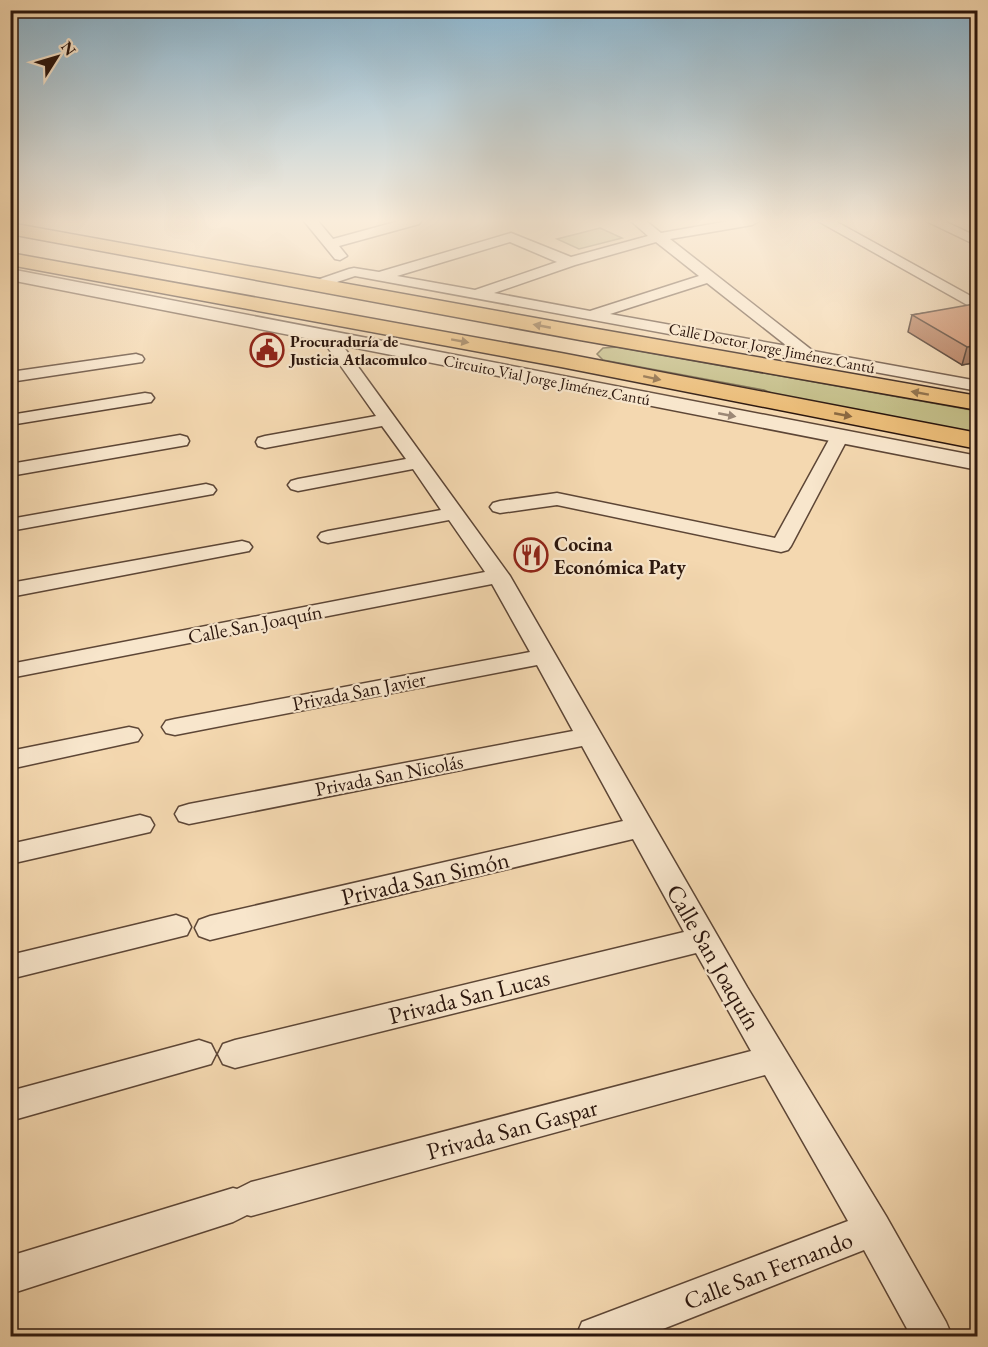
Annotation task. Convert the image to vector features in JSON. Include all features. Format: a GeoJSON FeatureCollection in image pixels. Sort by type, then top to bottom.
{"type":"FeatureCollection","features":[{"type":"Feature","properties":{"kind":"main road","name":"Circuito Vial Jorge Jiménez Cantú"},"geometry":{"type":"LineString","coordinates":[[145,284],[561,360],[694,398],[978,441]]}},
{"type":"Feature","properties":{"kind":"main road"},"geometry":{"type":"LineString","coordinates":[[319,284],[580,333],[978,403]]}},
{"type":"Feature","properties":{"kind":"main road"},"geometry":{"type":"LineString","coordinates":[[232,318],[255,304]]}},
{"type":"Feature","properties":{"kind":"main road"},"geometry":{"type":"LineString","coordinates":[[561,360],[580,333]]}},
{"type":"Feature","properties":{"kind":"main road"},"geometry":{"type":"LineString","coordinates":[[840,436],[978,450]]}},
{"type":"Feature","properties":{"kind":"street","name":"Circuito Vial Jorge Jiménez Cantú"},"geometry":{"type":"LineString","coordinates":[[60,284],[329,338],[694,398],[840,436],[978,463]]}},
{"type":"Feature","properties":{"kind":"street","name":"Calle Doctor Jorge Jiménez Cantú"},"geometry":{"type":"LineString","coordinates":[[421,284],[978,386]]}},
{"type":"Feature","properties":{"kind":"street"},"geometry":{"type":"LineString","coordinates":[[476,294],[506,284]]}},
{"type":"Feature","properties":{"kind":"street"},"geometry":{"type":"LineString","coordinates":[[594,315],[689,284]]}},
{"type":"Feature","properties":{"kind":"street"},"geometry":{"type":"LineString","coordinates":[[719,284],[837,378]]}},
{"type":"Feature","properties":{"kind":"street"},"geometry":{"type":"LineString","coordinates":[[937,284],[978,307]]}},
{"type":"Feature","properties":{"kind":"street","name":"Calle San Joaquín"},"geometry":{"type":"LineString","coordinates":[[329,338],[499,576],[703,939],[873,1229],[932,1336]]}},
{"type":"Feature","properties":{"kind":"street"},"geometry":{"type":"LineString","coordinates":[[10,377],[136,358]]}},
{"type":"Feature","properties":{"kind":"street"},"geometry":{"type":"LineString","coordinates":[[10,420],[145,398]]}},
{"type":"Feature","properties":{"kind":"street"},"geometry":{"type":"LineString","coordinates":[[265,442],[389,419]]}},
{"type":"Feature","properties":{"kind":"street"},"geometry":{"type":"LineString","coordinates":[[500,507],[557,499],[781,546],[840,436]]}},
{"type":"Feature","properties":{"kind":"street"},"geometry":{"type":"LineString","coordinates":[[10,470],[180,441]]}},
{"type":"Feature","properties":{"kind":"street"},"geometry":{"type":"LineString","coordinates":[[298,485],[419,462]]}},
{"type":"Feature","properties":{"kind":"street"},"geometry":{"type":"LineString","coordinates":[[10,525],[206,490]]}},
{"type":"Feature","properties":{"kind":"street"},"geometry":{"type":"LineString","coordinates":[[328,537],[455,513]]}},
{"type":"Feature","properties":{"kind":"street"},"geometry":{"type":"LineString","coordinates":[[10,590],[242,547]]}},
{"type":"Feature","properties":{"kind":"street","name":"Calle San Joaquín"},"geometry":{"type":"LineString","coordinates":[[10,671],[499,576]]}},
{"type":"Feature","properties":{"kind":"street","name":"Privada San Javier"},"geometry":{"type":"LineString","coordinates":[[175,727],[544,656]]}},
{"type":"Feature","properties":{"kind":"street"},"geometry":{"type":"LineString","coordinates":[[10,760],[129,735]]}},
{"type":"Feature","properties":{"kind":"street","name":"Privada San Nicolás"},"geometry":{"type":"LineString","coordinates":[[189,814],[589,736]]}},
{"type":"Feature","properties":{"kind":"street"},"geometry":{"type":"LineString","coordinates":[[10,854],[140,825]]}},
{"type":"Feature","properties":{"kind":"street","name":"Privada San Simón"},"geometry":{"type":"LineString","coordinates":[[210,928],[640,827]]}},
{"type":"Feature","properties":{"kind":"street"},"geometry":{"type":"LineString","coordinates":[[10,967],[176,927]]}},
{"type":"Feature","properties":{"kind":"street","name":"Privada San Lucas"},"geometry":{"type":"LineString","coordinates":[[235,1054],[703,939]]}},
{"type":"Feature","properties":{"kind":"street"},"geometry":{"type":"LineString","coordinates":[[10,1106],[199,1054]]}},
{"type":"Feature","properties":{"kind":"street","name":"Privada San Gaspar"},"geometry":{"type":"LineString","coordinates":[[10,1275],[242,1202],[773,1059]]}},
{"type":"Feature","properties":{"kind":"street","name":"Calle San Fernando"},"geometry":{"type":"LineString","coordinates":[[596,1336],[873,1229]]}},
{"type":"Feature","properties":{"kind":"shaded area"},"geometry":{"type":"Polygon","coordinates":[[[617,347],[977,411],[977,436],[781,397],[764,390],[603,360],[597,354],[603,348],[617,347]]]}},
{"type":"Feature","properties":{"kind":"building"},"geometry":{"type":"Polygon","coordinates":[[[978,305],[978,345],[967,347],[912,315],[978,305]]]}},
{"type":"Feature","properties":{"kind":"place","name":"Procuraduría de Justicia Atlacomulco"},"geometry":{"type":"Point","coordinates":[267,350]}},
{"type":"Feature","properties":{"kind":"place","name":"Cocina Económica Paty"},"geometry":{"type":"Point","coordinates":[531,555]}}]}
